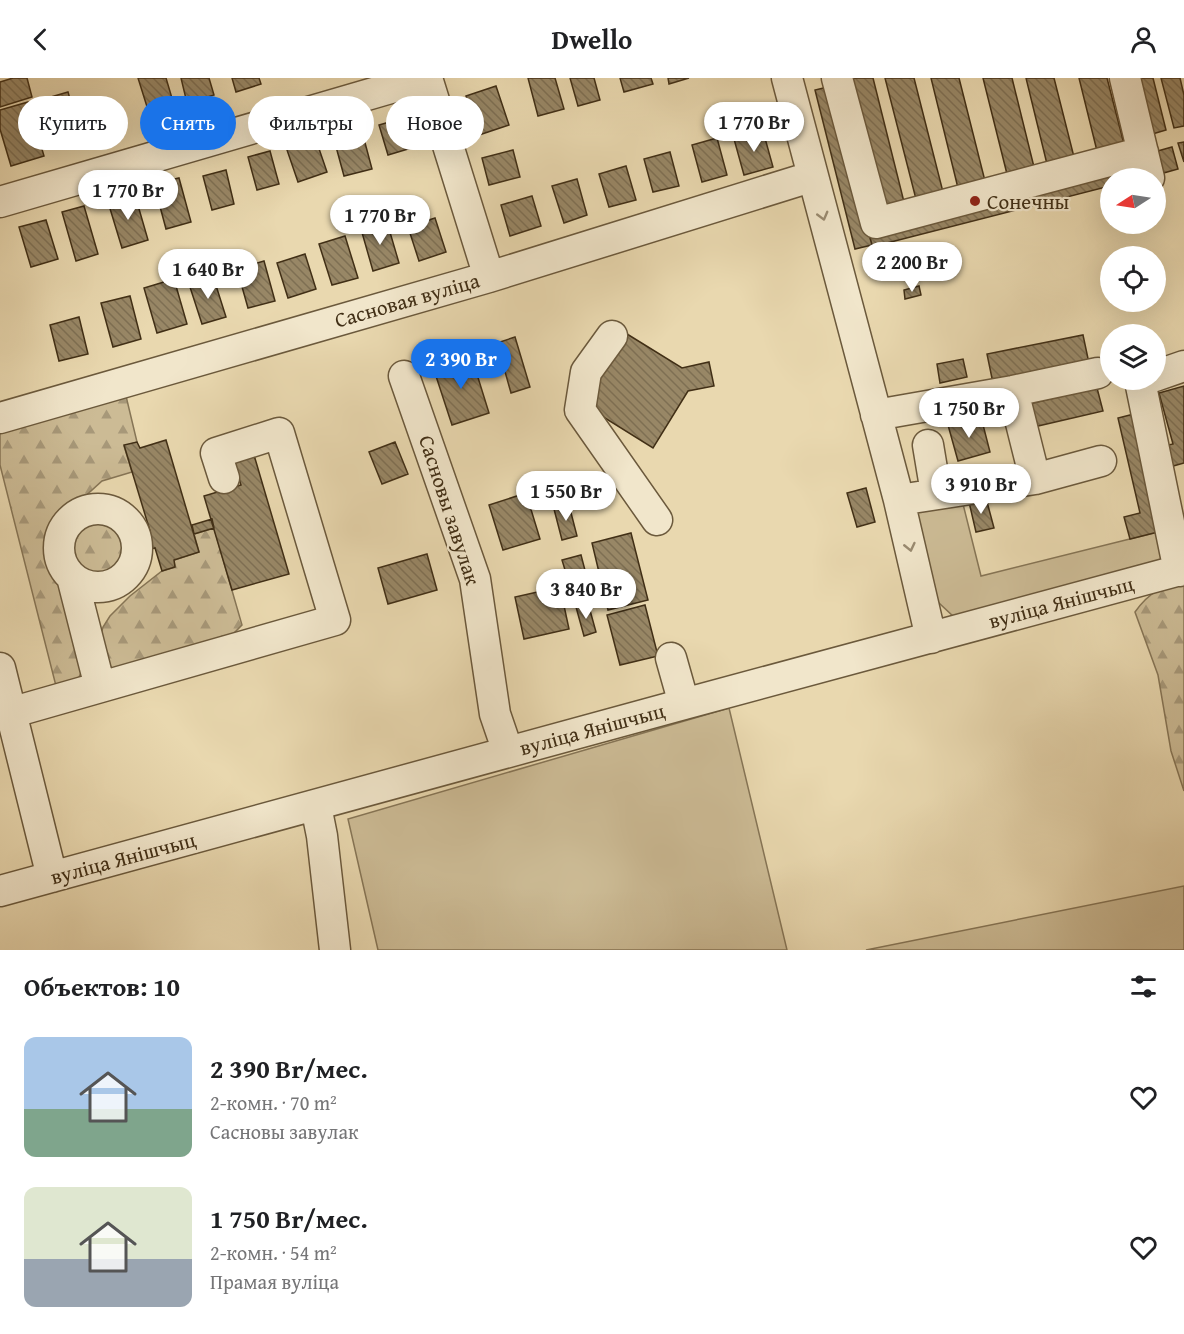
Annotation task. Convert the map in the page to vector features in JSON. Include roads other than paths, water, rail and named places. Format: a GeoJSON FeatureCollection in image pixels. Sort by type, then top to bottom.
{"type":"FeatureCollection","features":[{"type":"Feature","properties":{"kind":"street"},"geometry":{"type":"LineString","coordinates":[[0,202],[426,78],[489,277]]}},
{"type":"Feature","properties":{"kind":"street"},"geometry":{"type":"LineString","coordinates":[[787,78],[876,415],[876,465],[899,500],[931,638]]}},
{"type":"Feature","properties":{"kind":"street"},"geometry":{"type":"LineString","coordinates":[[837,78],[876,223],[1146,165],[1125,78]]}},
{"type":"Feature","properties":{"kind":"street","name":"Сасновая вуліца"},"geometry":{"type":"LineString","coordinates":[[0,418],[489,277],[801,180],[813,180]]}},
{"type":"Feature","properties":{"kind":"street"},"geometry":{"type":"LineString","coordinates":[[612,336],[586,372],[580,410],[657,520]]}},
{"type":"Feature","properties":{"kind":"street"},"geometry":{"type":"LineString","coordinates":[[1166,372],[1184,366]]}},
{"type":"Feature","properties":{"kind":"street"},"geometry":{"type":"LineString","coordinates":[[876,415],[1012,391],[1098,372]]}},
{"type":"Feature","properties":{"kind":"street","name":"Сасновы завулак"},"geometry":{"type":"LineString","coordinates":[[404,376],[475,579],[495,714],[508,752]]}},
{"type":"Feature","properties":{"kind":"street"},"geometry":{"type":"LineString","coordinates":[[1142,390],[1176,521],[1182,570]]}},
{"type":"Feature","properties":{"kind":"street"},"geometry":{"type":"LineString","coordinates":[[1012,391],[1035,479]]}},
{"type":"Feature","properties":{"kind":"street"},"geometry":{"type":"LineString","coordinates":[[9,729],[100,687],[335,620],[279,433],[216,453],[224,478]]}},
{"type":"Feature","properties":{"kind":"street"},"geometry":{"type":"LineString","coordinates":[[928,445],[936,493]]}},
{"type":"Feature","properties":{"kind":"street"},"geometry":{"type":"LineString","coordinates":[[899,500],[1035,479],[1101,461]]}},
{"type":"Feature","properties":{"kind":"street","name":"вуліца Янішчыц"},"geometry":{"type":"LineString","coordinates":[[0,891],[1182,570]]}},
{"type":"Feature","properties":{"kind":"street"},"geometry":{"type":"LineString","coordinates":[[72,577],[100,687]]}},
{"type":"Feature","properties":{"kind":"street"},"geometry":{"type":"LineString","coordinates":[[671,658],[684,704]]}},
{"type":"Feature","properties":{"kind":"street"},"geometry":{"type":"LineString","coordinates":[[0,668],[9,729],[52,877]]}},
{"type":"Feature","properties":{"kind":"street"},"geometry":{"type":"LineString","coordinates":[[316,806],[322,836],[335,950]]}},
{"type":"Feature","properties":{"kind":"place","name":"Сонечны"},"geometry":{"type":"Point","coordinates":[975,201]}}]}
